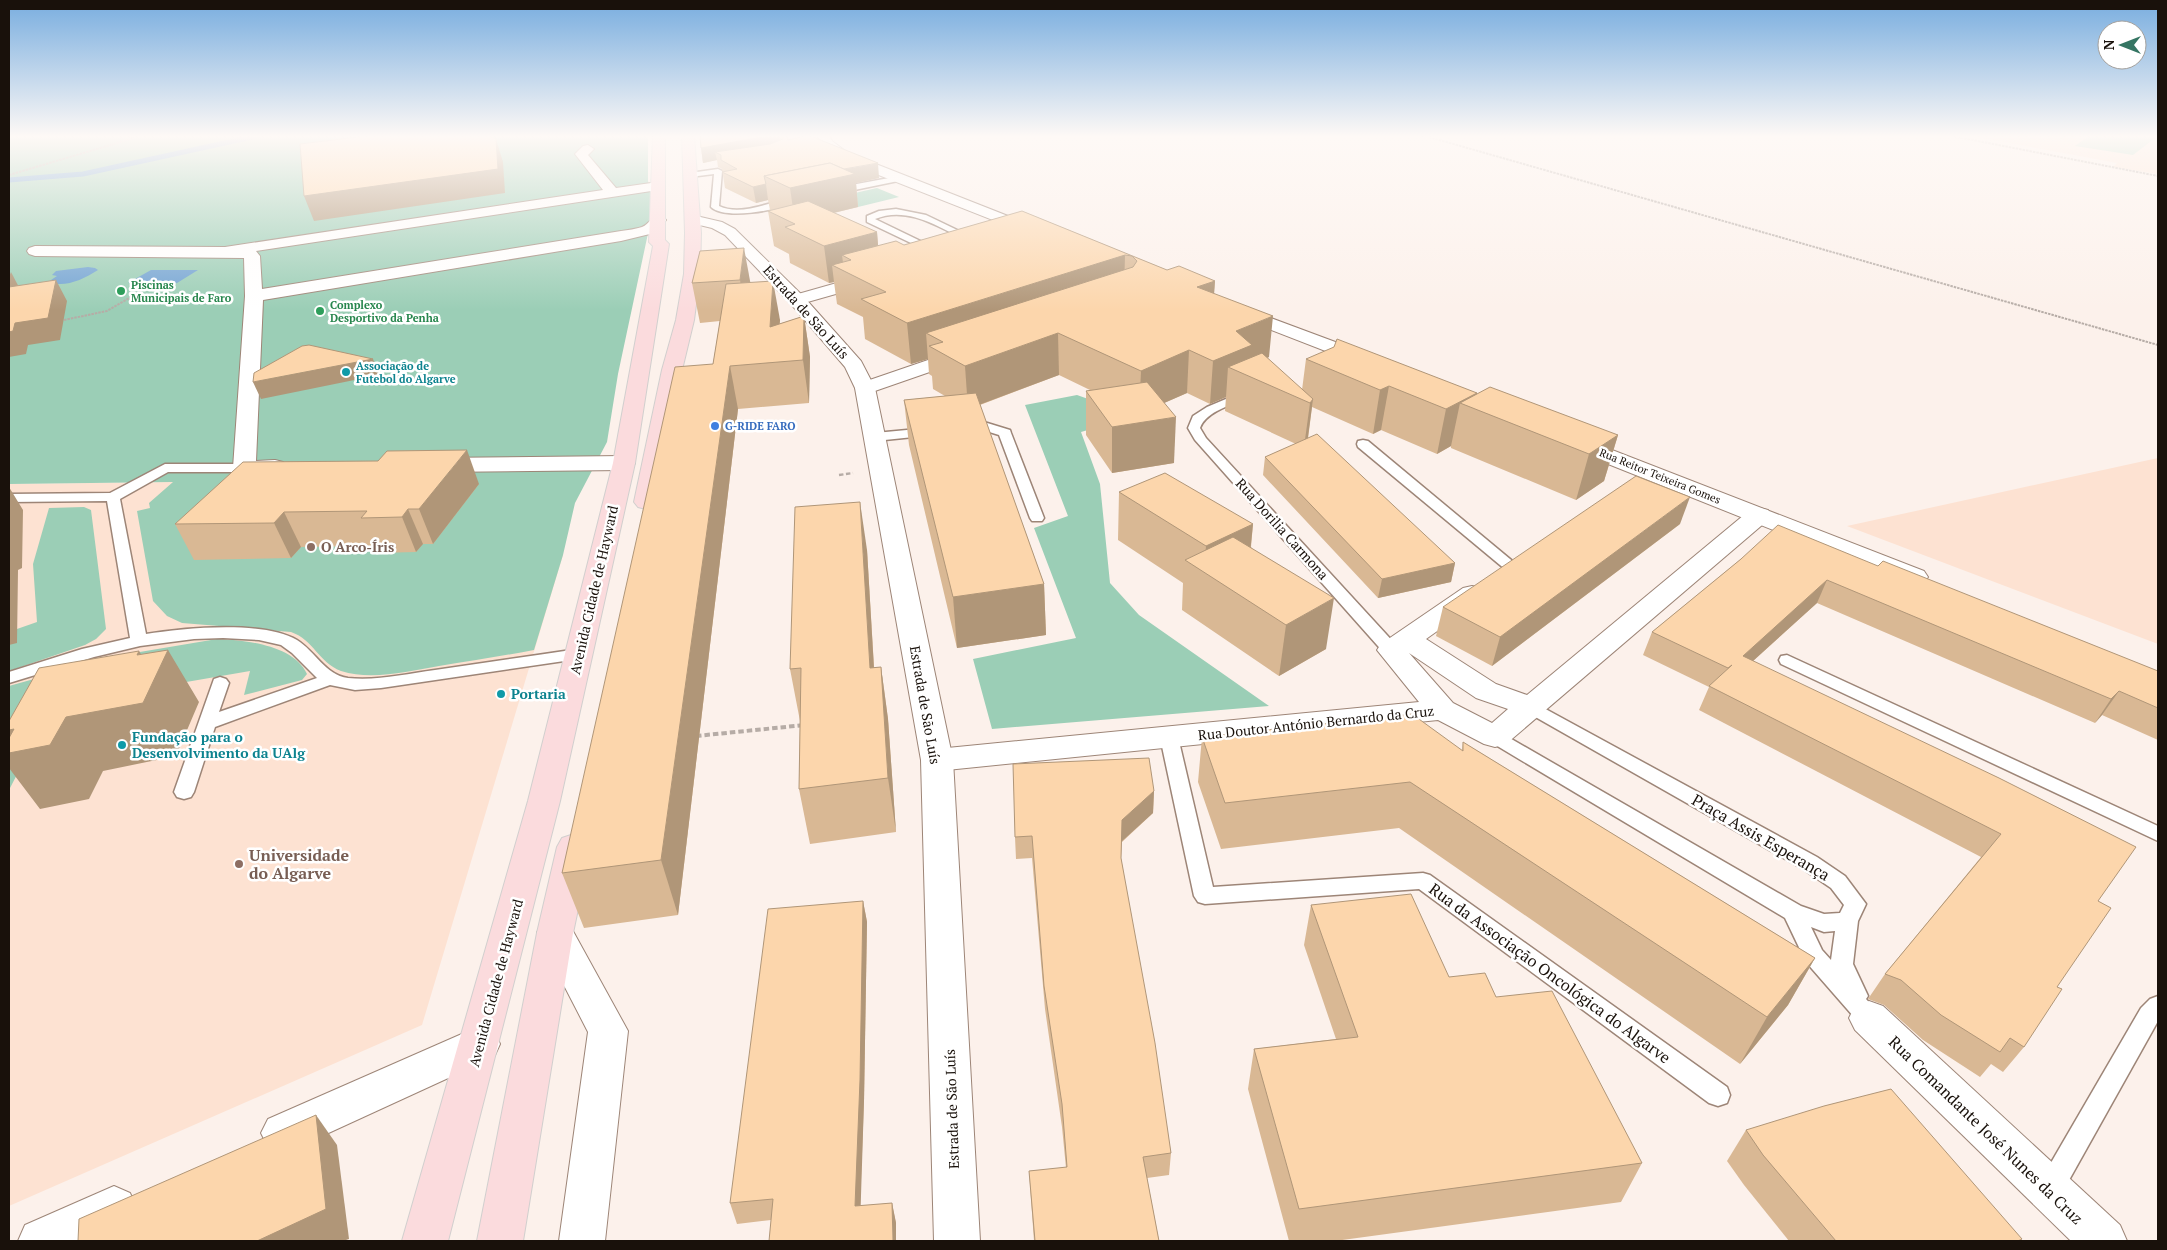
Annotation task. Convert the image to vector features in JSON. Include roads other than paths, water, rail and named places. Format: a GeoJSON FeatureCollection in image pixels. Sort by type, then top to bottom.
{"type":"FeatureCollection","features":[{"type":"Feature","properties":{"kind":"main road","name":"Avenida Cidade de Hayward"},"geometry":{"type":"LineString","coordinates":[[425,1241],[480,1044],[544,801],[624,463],[661,244],[657,231],[658,193]]}},
{"type":"Feature","properties":{"kind":"main road"},"geometry":{"type":"LineString","coordinates":[[641,527],[674,386],[692,274],[691,193]]}},
{"type":"Feature","properties":{"kind":"main road"},"geometry":{"type":"LineString","coordinates":[[500,1241],[556,933],[581,816]]}},
{"type":"Feature","properties":{"kind":"street"},"geometry":{"type":"LineString","coordinates":[[217,252],[611,193]]}},
{"type":"Feature","properties":{"kind":"street"},"geometry":{"type":"LineString","coordinates":[[940,193],[1045,235],[1011,239]]}},
{"type":"Feature","properties":{"kind":"street","name":"Estrada de São Luís"},"geometry":{"type":"LineString","coordinates":[[692,226],[724,228],[730,232],[796,300],[854,365],[866,388],[937,760],[957,1241]]}},
{"type":"Feature","properties":{"kind":"street"},"geometry":{"type":"LineString","coordinates":[[254,296],[621,236],[648,236],[657,231]]}},
{"type":"Feature","properties":{"kind":"street"},"geometry":{"type":"LineString","coordinates":[[927,262],[986,246]]}},
{"type":"Feature","properties":{"kind":"street"},"geometry":{"type":"LineString","coordinates":[[35,251],[247,252],[252,256],[254,296],[244,468],[293,467]]}},
{"type":"Feature","properties":{"kind":"street"},"geometry":{"type":"LineString","coordinates":[[796,300],[890,273]]}},
{"type":"Feature","properties":{"kind":"street"},"geometry":{"type":"LineString","coordinates":[[1217,302],[1383,367]]}},
{"type":"Feature","properties":{"kind":"street"},"geometry":{"type":"LineString","coordinates":[[866,388],[977,350]]}},
{"type":"Feature","properties":{"kind":"street","name":"Rua Reitor Teixeira Gomes"},"geometry":{"type":"LineString","coordinates":[[1559,436],[1933,584]]}},
{"type":"Feature","properties":{"kind":"street"},"geometry":{"type":"LineString","coordinates":[[419,466],[624,463]]}},
{"type":"Feature","properties":{"kind":"street"},"geometry":{"type":"LineString","coordinates":[[1627,490],[1652,473]]}},
{"type":"Feature","properties":{"kind":"street"},"geometry":{"type":"LineString","coordinates":[[1495,736],[1760,515]]}},
{"type":"Feature","properties":{"kind":"street"},"geometry":{"type":"LineString","coordinates":[[1519,562],[1399,644],[1486,691],[1529,706]]}},
{"type":"Feature","properties":{"kind":"street","name":"Rua Dorilia Carmona"},"geometry":{"type":"LineString","coordinates":[[1399,644],[1442,710]]}},
{"type":"Feature","properties":{"kind":"street","name":"Rua Doutor António Bernardo da Cruz"},"geometry":{"type":"LineString","coordinates":[[937,760],[1442,710],[1495,736]]}},
{"type":"Feature","properties":{"kind":"street"},"geometry":{"type":"LineString","coordinates":[[556,933],[608,1031],[582,1241]]}},
{"type":"Feature","properties":{"kind":"street","name":"Rua Comandante José Nunes da Cruz"},"geometry":{"type":"LineString","coordinates":[[1869,1018],[2104,1241]]}},
{"type":"Feature","properties":{"kind":"street"},"geometry":{"type":"LineString","coordinates":[[248,1149],[480,1044]]}},
{"type":"Feature","properties":{"kind":"street"},"geometry":{"type":"LineString","coordinates":[[41,1241],[149,1193]]}},
{"type":"Feature","properties":{"kind":"lane"},"geometry":{"type":"LineString","coordinates":[[716,193],[715,207],[720,211],[735,212],[799,199]]}},
{"type":"Feature","properties":{"kind":"lane"},"geometry":{"type":"LineString","coordinates":[[953,255],[871,222],[870,218],[887,212],[901,211],[913,214],[986,246]]}},
{"type":"Feature","properties":{"kind":"lane","name":"Rua Dorilia Carmona"},"geometry":{"type":"LineString","coordinates":[[1261,388],[1211,410],[1197,419],[1194,428],[1201,440],[1399,644]]}},
{"type":"Feature","properties":{"kind":"lane"},"geometry":{"type":"LineString","coordinates":[[875,437],[984,426],[1005,433],[1037,518]]}},
{"type":"Feature","properties":{"kind":"lane"},"geometry":{"type":"LineString","coordinates":[[1363,444],[1519,562]]}},
{"type":"Feature","properties":{"kind":"lane"},"geometry":{"type":"LineString","coordinates":[[9,498],[113,497],[165,468],[244,468]]}},
{"type":"Feature","properties":{"kind":"lane"},"geometry":{"type":"LineString","coordinates":[[113,497],[140,639]]}},
{"type":"Feature","properties":{"kind":"lane"},"geometry":{"type":"LineString","coordinates":[[9,678],[93,651],[140,639],[211,633],[247,634],[281,639],[292,643],[323,675],[330,679],[372,684],[578,654]]}},
{"type":"Feature","properties":{"kind":"lane"},"geometry":{"type":"LineString","coordinates":[[1787,660],[2158,834]]}},
{"type":"Feature","properties":{"kind":"lane"},"geometry":{"type":"LineString","coordinates":[[207,723],[330,679]]}},
{"type":"Feature","properties":{"kind":"lane"},"geometry":{"type":"LineString","coordinates":[[184,792],[220,683]]}},
{"type":"Feature","properties":{"kind":"lane","name":"Praça Assis Esperança"},"geometry":{"type":"LineString","coordinates":[[1529,706],[1810,863],[1838,882],[1855,904],[1847,921]]}},
{"type":"Feature","properties":{"kind":"lane"},"geometry":{"type":"LineString","coordinates":[[1495,736],[1793,912],[1824,923],[1847,921],[1842,964],[1852,988],[1869,1018]]}},
{"type":"Feature","properties":{"kind":"lane","name":"Rua da Associação Oncológica do Algarve"},"geometry":{"type":"LineString","coordinates":[[1169,737],[1205,896],[1423,880],[1718,1095]]}},
{"type":"Feature","properties":{"kind":"lane"},"geometry":{"type":"LineString","coordinates":[[1793,912],[1814,956],[1869,1018]]}},
{"type":"Feature","properties":{"kind":"lane"},"geometry":{"type":"LineString","coordinates":[[2049,1190],[2149,1015],[2158,1006]]}},
{"type":"Feature","properties":{"kind":"water"},"geometry":{"type":"Polygon","coordinates":[[[88,267],[98,270],[73,282],[54,284],[48,282],[57,276],[52,275],[56,271],[88,267]]]}},
{"type":"Feature","properties":{"kind":"water"},"geometry":{"type":"Polygon","coordinates":[[[151,270],[198,270],[177,283],[162,285],[128,283],[151,270]]]}},
{"type":"Feature","properties":{"kind":"place","name":"Piscinas Municipais de Faro"},"geometry":{"type":"Point","coordinates":[121,291]}},
{"type":"Feature","properties":{"kind":"place","name":"Complexo Desportivo da Penha"},"geometry":{"type":"Point","coordinates":[320,311]}},
{"type":"Feature","properties":{"kind":"place","name":"Associação de Futebol do Algarve"},"geometry":{"type":"Point","coordinates":[346,372]}},
{"type":"Feature","properties":{"kind":"place","name":"G-RIDE FARO"},"geometry":{"type":"Point","coordinates":[715,426]}},
{"type":"Feature","properties":{"kind":"place","name":"O Arco-Íris"},"geometry":{"type":"Point","coordinates":[311,547]}},
{"type":"Feature","properties":{"kind":"place","name":"Portaria"},"geometry":{"type":"Point","coordinates":[501,694]}},
{"type":"Feature","properties":{"kind":"place","name":"Fundação para o Desenvolvimento da UAlg"},"geometry":{"type":"Point","coordinates":[122,745]}},
{"type":"Feature","properties":{"kind":"place","name":"Universidade do Algarve"},"geometry":{"type":"Point","coordinates":[239,864]}}]}
